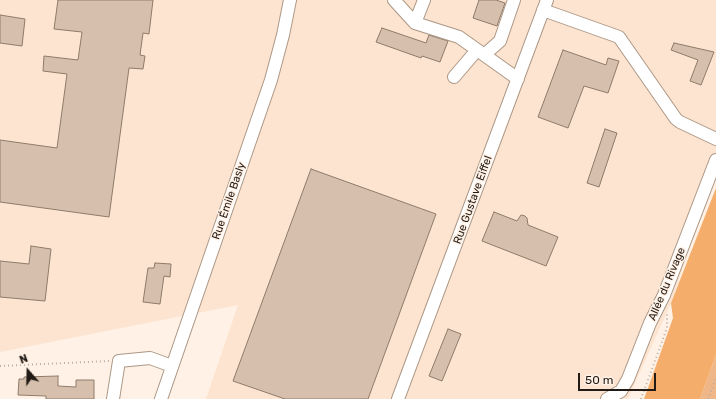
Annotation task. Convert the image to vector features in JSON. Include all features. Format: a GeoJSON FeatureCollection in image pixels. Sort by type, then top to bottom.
{"type":"FeatureCollection","features":[{"type":"Feature","properties":{"kind":"street","name":"Rue Émile Basly"},"geometry":{"type":"LineString","coordinates":[[161,399],[271,80],[283,35],[290,0]]}},
{"type":"Feature","properties":{"kind":"street"},"geometry":{"type":"LineString","coordinates":[[394,0],[415,23],[459,37],[518,79]]}},
{"type":"Feature","properties":{"kind":"street"},"geometry":{"type":"LineString","coordinates":[[415,23],[424,0]]}},
{"type":"Feature","properties":{"kind":"street"},"geometry":{"type":"LineString","coordinates":[[454,77],[480,53],[500,41],[514,0]]}},
{"type":"Feature","properties":{"kind":"street"},"geometry":{"type":"LineString","coordinates":[[545,5],[619,37],[676,119],[716,139]]}},
{"type":"Feature","properties":{"kind":"street","name":"Rue Gustave Eiffel"},"geometry":{"type":"LineString","coordinates":[[398,399],[545,5]]}},
{"type":"Feature","properties":{"kind":"street","name":"Allée du Rivage"},"geometry":{"type":"LineString","coordinates":[[607,399],[621,391],[625,385],[650,323],[664,295],[716,160]]}},
{"type":"Feature","properties":{"kind":"street"},"geometry":{"type":"LineString","coordinates":[[113,399],[119,361],[150,358],[172,366]]}},
{"type":"Feature","properties":{"kind":"path"},"geometry":{"type":"LineString","coordinates":[[641,399],[667,328],[667,314],[664,295]]}},
{"type":"Feature","properties":{"kind":"path"},"geometry":{"type":"LineString","coordinates":[[0,366],[119,361]]}},
{"type":"Feature","properties":{"kind":"path"},"geometry":{"type":"LineString","coordinates":[[708,399],[716,378]]}},
{"type":"Feature","properties":{"kind":"shaded area"},"geometry":{"type":"Polygon","coordinates":[[[0,0],[716,0],[716,170],[671,303],[628,399],[206,399],[238,305],[0,352],[0,0]]]}},
{"type":"Feature","properties":{"kind":"shaded area"},"geometry":{"type":"Polygon","coordinates":[[[716,188],[716,355],[700,399],[644,399],[673,318],[671,303],[716,188]]]}},
{"type":"Feature","properties":{"kind":"shaded area"},"geometry":{"type":"Polygon","coordinates":[[[716,355],[716,399],[700,399],[716,355]]]}},
{"type":"Feature","properties":{"kind":"building"},"geometry":{"type":"Polygon","coordinates":[[[58,0],[153,0],[149,34],[143,33],[140,55],[145,56],[143,69],[129,68],[109,217],[0,202],[0,140],[57,148],[67,74],[43,71],[44,56],[78,60],[82,32],[54,29],[58,0]]]}},
{"type":"Feature","properties":{"kind":"building"},"geometry":{"type":"Polygon","coordinates":[[[479,0],[496,0],[505,3],[497,26],[473,18],[479,0]]]}},
{"type":"Feature","properties":{"kind":"building"},"geometry":{"type":"Polygon","coordinates":[[[0,15],[25,19],[22,46],[0,43],[0,15]]]}},
{"type":"Feature","properties":{"kind":"building"},"geometry":{"type":"Polygon","coordinates":[[[382,28],[426,43],[429,35],[448,41],[440,62],[422,56],[421,58],[376,42],[382,28]]]}},
{"type":"Feature","properties":{"kind":"building"},"geometry":{"type":"Polygon","coordinates":[[[674,43],[714,52],[701,85],[690,81],[698,60],[671,50],[674,43]]]}},
{"type":"Feature","properties":{"kind":"building"},"geometry":{"type":"Polygon","coordinates":[[[563,50],[606,65],[608,58],[619,61],[608,93],[584,86],[568,128],[538,117],[563,50]]]}},
{"type":"Feature","properties":{"kind":"building"},"geometry":{"type":"Polygon","coordinates":[[[605,129],[617,133],[599,187],[587,183],[605,129]]]}},
{"type":"Feature","properties":{"kind":"building"},"geometry":{"type":"Polygon","coordinates":[[[311,169],[436,214],[368,399],[285,399],[233,381],[311,169]]]}},
{"type":"Feature","properties":{"kind":"building"},"geometry":{"type":"Polygon","coordinates":[[[494,212],[517,221],[521,215],[525,216],[527,218],[528,225],[558,237],[546,266],[482,241],[494,212]]]}},
{"type":"Feature","properties":{"kind":"building"},"geometry":{"type":"Polygon","coordinates":[[[31,246],[51,249],[45,301],[0,297],[0,261],[29,264],[31,246]]]}},
{"type":"Feature","properties":{"kind":"building"},"geometry":{"type":"Polygon","coordinates":[[[155,263],[171,264],[170,277],[164,276],[160,304],[143,302],[148,268],[154,268],[155,263]]]}},
{"type":"Feature","properties":{"kind":"building"},"geometry":{"type":"Polygon","coordinates":[[[448,329],[461,334],[442,381],[429,376],[448,329]]]}},
{"type":"Feature","properties":{"kind":"building"},"geometry":{"type":"Polygon","coordinates":[[[58,376],[58,386],[76,387],[76,380],[94,380],[94,399],[46,399],[46,396],[18,395],[19,379],[24,379],[24,377],[58,376]]]}}]}
